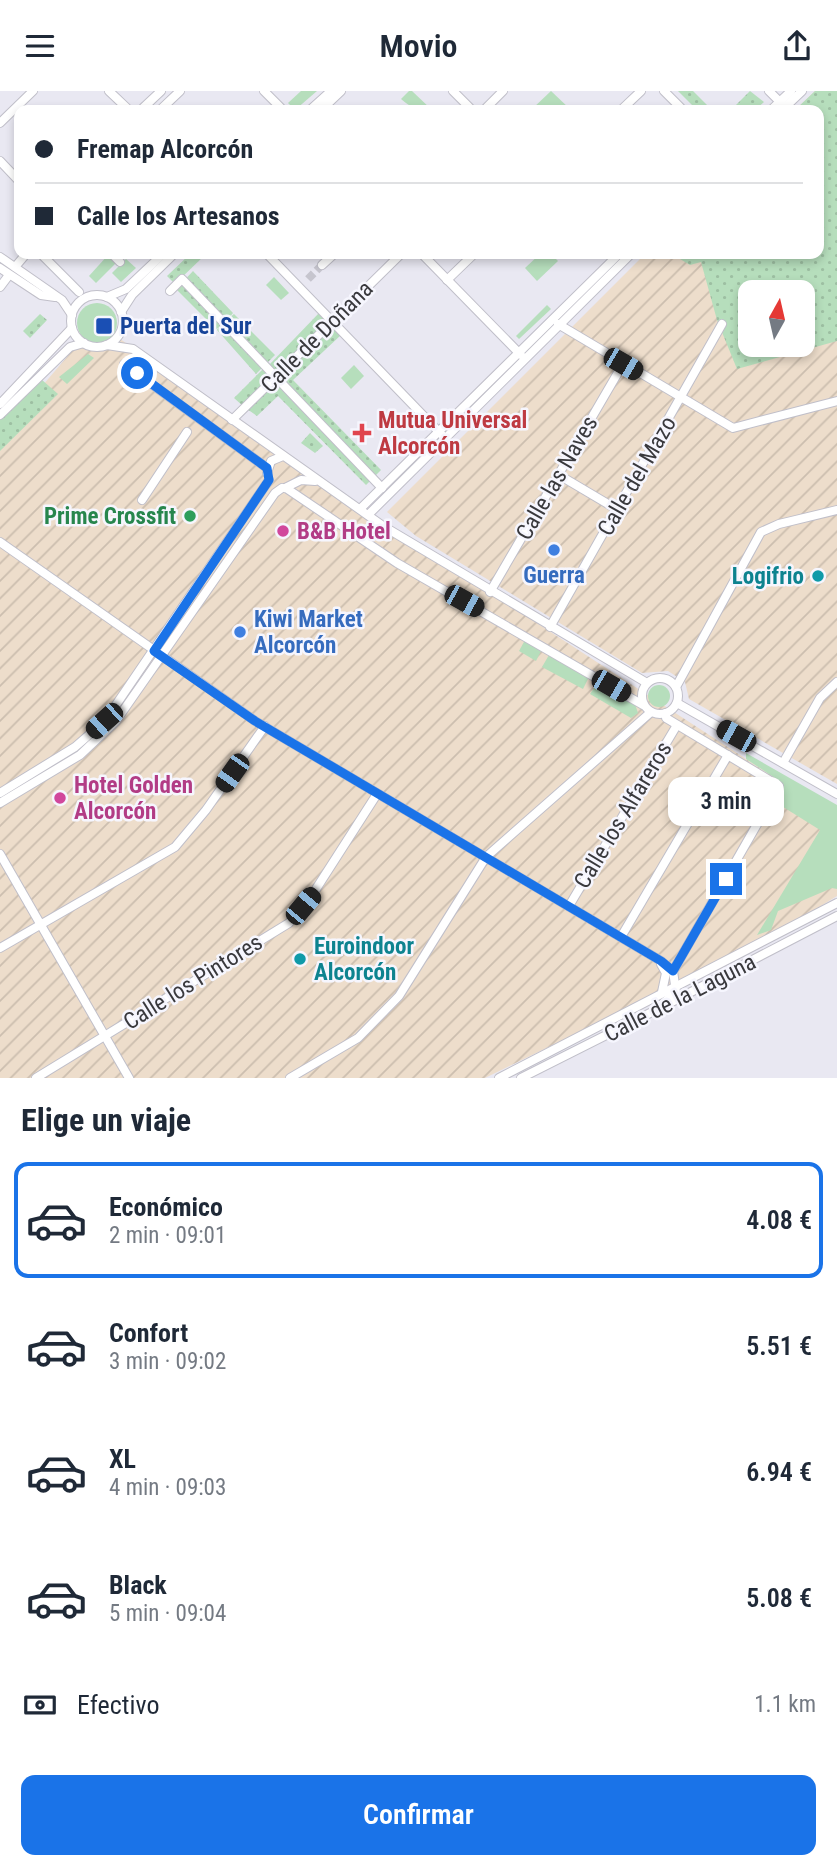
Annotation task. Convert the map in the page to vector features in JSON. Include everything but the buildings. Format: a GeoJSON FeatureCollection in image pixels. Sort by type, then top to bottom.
{"type":"FeatureCollection","features":[{"type":"Feature","properties":{"kind":"street"},"geometry":{"type":"LineString","coordinates":[[19,105],[33,91]]}},
{"type":"Feature","properties":{"kind":"street"},"geometry":{"type":"LineString","coordinates":[[109,91],[123,105]]}},
{"type":"Feature","properties":{"kind":"street"},"geometry":{"type":"LineString","coordinates":[[147,105],[162,91]]}},
{"type":"Feature","properties":{"kind":"street"},"geometry":{"type":"LineString","coordinates":[[165,105],[180,91]]}},
{"type":"Feature","properties":{"kind":"street"},"geometry":{"type":"LineString","coordinates":[[264,91],[278,105]]}},
{"type":"Feature","properties":{"kind":"street"},"geometry":{"type":"LineString","coordinates":[[316,105],[331,91]]}},
{"type":"Feature","properties":{"kind":"street"},"geometry":{"type":"LineString","coordinates":[[326,105],[341,91]]}},
{"type":"Feature","properties":{"kind":"street"},"geometry":{"type":"LineString","coordinates":[[453,91],[467,105]]}},
{"type":"Feature","properties":{"kind":"street"},"geometry":{"type":"LineString","coordinates":[[489,105],[503,91]]}},
{"type":"Feature","properties":{"kind":"street"},"geometry":{"type":"LineString","coordinates":[[626,105],[640,91]]}},
{"type":"Feature","properties":{"kind":"street"},"geometry":{"type":"LineString","coordinates":[[664,91],[678,105]]}},
{"type":"Feature","properties":{"kind":"street"},"geometry":{"type":"LineString","coordinates":[[769,91],[781,105]]}},
{"type":"Feature","properties":{"kind":"street"},"geometry":{"type":"LineString","coordinates":[[783,105],[802,91]]}},
{"type":"Feature","properties":{"kind":"street"},"geometry":{"type":"LineString","coordinates":[[0,123],[14,109]]}},
{"type":"Feature","properties":{"kind":"street"},"geometry":{"type":"LineString","coordinates":[[0,161],[14,176]]}},
{"type":"Feature","properties":{"kind":"street"},"geometry":{"type":"LineString","coordinates":[[0,257],[12,271],[41,295],[79,302],[92,296],[107,297],[126,289],[158,259]]}},
{"type":"Feature","properties":{"kind":"street"},"geometry":{"type":"LineString","coordinates":[[0,287],[22,259]]}},
{"type":"Feature","properties":{"kind":"street"},"geometry":{"type":"LineString","coordinates":[[46,259],[79,292]]}},
{"type":"Feature","properties":{"kind":"street"},"geometry":{"type":"LineString","coordinates":[[117,259],[120,262]]}},
{"type":"Feature","properties":{"kind":"street"},"geometry":{"type":"LineString","coordinates":[[133,349],[122,327],[121,312],[132,295],[169,259]]}},
{"type":"Feature","properties":{"kind":"street"},"geometry":{"type":"LineString","coordinates":[[272,259],[442,435]]}},
{"type":"Feature","properties":{"kind":"street"},"geometry":{"type":"LineString","coordinates":[[322,265],[329,259]]}},
{"type":"Feature","properties":{"kind":"street","name":"Calle de Doñana"},"geometry":{"type":"LineString","coordinates":[[232,419],[396,259]]}},
{"type":"Feature","properties":{"kind":"street"},"geometry":{"type":"LineString","coordinates":[[427,259],[523,356]]}},
{"type":"Feature","properties":{"kind":"street"},"geometry":{"type":"LineString","coordinates":[[447,280],[469,259]]}},
{"type":"Feature","properties":{"kind":"street"},"geometry":{"type":"LineString","coordinates":[[363,512],[557,323],[616,259]]}},
{"type":"Feature","properties":{"kind":"street"},"geometry":{"type":"LineString","coordinates":[[0,268],[12,271]]}},
{"type":"Feature","properties":{"kind":"street"},"geometry":{"type":"LineString","coordinates":[[170,291],[183,279],[382,488]]}},
{"type":"Feature","properties":{"kind":"street"},"geometry":{"type":"LineString","coordinates":[[299,288],[308,279]]}},
{"type":"Feature","properties":{"kind":"street"},"geometry":{"type":"LineString","coordinates":[[107,297],[121,312]]}},
{"type":"Feature","properties":{"kind":"street"},"geometry":{"type":"LineString","coordinates":[[62,300],[72,315]]}},
{"type":"Feature","properties":{"kind":"street"},"geometry":{"type":"LineString","coordinates":[[79,302],[72,315],[72,328],[84,344]]}},
{"type":"Feature","properties":{"kind":"street"},"geometry":{"type":"LineString","coordinates":[[557,323],[737,429],[837,401]]}},
{"type":"Feature","properties":{"kind":"street","name":"Calle del Mazo"},"geometry":{"type":"LineString","coordinates":[[550,627],[722,324]]}},
{"type":"Feature","properties":{"kind":"street"},"geometry":{"type":"LineString","coordinates":[[107,345],[122,327]]}},
{"type":"Feature","properties":{"kind":"street"},"geometry":{"type":"LineString","coordinates":[[0,404],[72,328]]}},
{"type":"Feature","properties":{"kind":"street"},"geometry":{"type":"LineString","coordinates":[[0,414],[69,347],[84,344],[133,349],[363,512],[489,592],[647,683]]}},
{"type":"Feature","properties":{"kind":"street"},"geometry":{"type":"LineString","coordinates":[[124,364],[269,464]]}},
{"type":"Feature","properties":{"kind":"street","name":"Calle las Naves"},"geometry":{"type":"LineString","coordinates":[[489,592],[623,364]]}},
{"type":"Feature","properties":{"kind":"street"},"geometry":{"type":"LineString","coordinates":[[142,500],[187,432]]}},
{"type":"Feature","properties":{"kind":"street"},"geometry":{"type":"LineString","coordinates":[[363,512],[382,488],[442,435]]}},
{"type":"Feature","properties":{"kind":"street"},"geometry":{"type":"LineString","coordinates":[[0,803],[80,755],[116,721],[269,480],[265,443]]}},
{"type":"Feature","properties":{"kind":"street"},"geometry":{"type":"LineString","coordinates":[[269,464],[283,456]]}},
{"type":"Feature","properties":{"kind":"street"},"geometry":{"type":"LineString","coordinates":[[287,487],[298,478],[297,464]]}},
{"type":"Feature","properties":{"kind":"street"},"geometry":{"type":"LineString","coordinates":[[559,475],[618,510]]}},
{"type":"Feature","properties":{"kind":"street"},"geometry":{"type":"LineString","coordinates":[[0,793],[75,747],[104,721],[158,653],[275,493],[307,479],[318,482]]}},
{"type":"Feature","properties":{"kind":"street"},"geometry":{"type":"LineString","coordinates":[[269,480],[287,487],[397,563],[651,712],[666,713],[677,703]]}},
{"type":"Feature","properties":{"kind":"street"},"geometry":{"type":"LineString","coordinates":[[677,703],[676,687],[761,532],[779,524],[837,510]]}},
{"type":"Feature","properties":{"kind":"street"},"geometry":{"type":"LineString","coordinates":[[0,542],[265,726],[657,959],[673,971],[677,984],[672,997],[654,1011]]}},
{"type":"Feature","properties":{"kind":"street"},"geometry":{"type":"LineString","coordinates":[[643,705],[641,695],[647,683],[659,678],[676,687]]}},
{"type":"Feature","properties":{"kind":"street"},"geometry":{"type":"LineString","coordinates":[[783,762],[820,698],[837,682]]}},
{"type":"Feature","properties":{"kind":"street"},"geometry":{"type":"LineString","coordinates":[[677,703],[837,794]]}},
{"type":"Feature","properties":{"kind":"street"},"geometry":{"type":"LineString","coordinates":[[289,1078],[358,1038],[399,996],[486,857],[651,712]]}},
{"type":"Feature","properties":{"kind":"street"},"geometry":{"type":"LineString","coordinates":[[666,713],[666,718],[779,786],[673,971]]}},
{"type":"Feature","properties":{"kind":"street","name":"Calle los Alfareros"},"geometry":{"type":"LineString","coordinates":[[569,906],[677,725]]}},
{"type":"Feature","properties":{"kind":"street"},"geometry":{"type":"LineString","coordinates":[[0,948],[175,846],[206,810],[265,726]]}},
{"type":"Feature","properties":{"kind":"street"},"geometry":{"type":"LineString","coordinates":[[621,937],[728,755]]}},
{"type":"Feature","properties":{"kind":"street","name":"Calle los Pintores"},"geometry":{"type":"LineString","coordinates":[[36,1078],[289,923],[316,890],[377,794]]}},
{"type":"Feature","properties":{"kind":"street"},"geometry":{"type":"LineString","coordinates":[[0,854],[129,1078]]}},
{"type":"Feature","properties":{"kind":"street","name":"Calle de la Laguna"},"geometry":{"type":"LineString","coordinates":[[499,1078],[640,1007],[677,984],[733,959],[837,902]]}},
{"type":"Feature","properties":{"kind":"street","name":"Calle de la Laguna"},"geometry":{"type":"LineString","coordinates":[[521,1078],[737,971],[837,916]]}},
{"type":"Feature","properties":{"kind":"street"},"geometry":{"type":"LineString","coordinates":[[657,959],[666,974],[662,992]]}},
{"type":"Feature","properties":{"kind":"shaded area"},"geometry":{"type":"Polygon","coordinates":[[[815,91],[837,91],[837,784],[689,699],[685,682],[668,671],[642,673],[416,536],[387,512],[640,259],[824,259],[824,105],[800,105],[815,91]]]}},
{"type":"Feature","properties":{"kind":"shaded area"},"geometry":{"type":"Polygon","coordinates":[[[97,322],[289,462],[837,818],[837,896],[758,945],[485,1078],[0,1078],[0,435],[97,322]]]}},
{"type":"Feature","properties":{"kind":"green space"},"geometry":{"type":"Polygon","coordinates":[[[301,91],[317,91],[301,105],[288,103],[301,91]]]}},
{"type":"Feature","properties":{"kind":"green space"},"geometry":{"type":"Polygon","coordinates":[[[412,91],[427,105],[408,105],[401,99],[412,91]]]}},
{"type":"Feature","properties":{"kind":"green space"},"geometry":{"type":"Polygon","coordinates":[[[551,91],[566,105],[536,105],[551,91]]]}},
{"type":"Feature","properties":{"kind":"green space"},"geometry":{"type":"Polygon","coordinates":[[[678,91],[693,91],[707,105],[692,105],[678,91]]]}},
{"type":"Feature","properties":{"kind":"green space"},"geometry":{"type":"Polygon","coordinates":[[[750,91],[764,102],[761,105],[736,105],[750,91]]]}},
{"type":"Feature","properties":{"kind":"green space"},"geometry":{"type":"Polygon","coordinates":[[[815,91],[837,91],[837,341],[816,347],[816,280],[738,280],[738,357],[780,357],[737,369],[717,320],[701,262],[690,265],[680,259],[824,259],[824,105],[800,105],[815,91]]]}},
{"type":"Feature","properties":{"kind":"green space"},"geometry":{"type":"Polygon","coordinates":[[[104,259],[117,262],[96,283],[89,276],[104,259]]]}},
{"type":"Feature","properties":{"kind":"green space"},"geometry":{"type":"Polygon","coordinates":[[[126,259],[136,268],[121,282],[112,273],[126,259]]]}},
{"type":"Feature","properties":{"kind":"green space"},"geometry":{"type":"Polygon","coordinates":[[[185,259],[201,259],[175,284],[167,276],[185,259]]]}},
{"type":"Feature","properties":{"kind":"green space"},"geometry":{"type":"Polygon","coordinates":[[[535,259],[558,261],[537,281],[525,268],[535,259]]]}},
{"type":"Feature","properties":{"kind":"green space"},"geometry":{"type":"Polygon","coordinates":[[[193,271],[233,313],[229,318],[234,314],[275,355],[256,374],[218,328],[176,289],[193,271]]]}},
{"type":"Feature","properties":{"kind":"green space"},"geometry":{"type":"Polygon","coordinates":[[[274,277],[289,293],[281,300],[266,285],[274,277]]]}},
{"type":"Feature","properties":{"kind":"green space"},"geometry":{"type":"Polygon","coordinates":[[[97,303],[111,309],[117,323],[111,337],[97,343],[83,337],[77,323],[83,309],[97,303]]]}},
{"type":"Feature","properties":{"kind":"green space"},"geometry":{"type":"Polygon","coordinates":[[[547,305],[551,309],[519,339],[516,336],[547,305]]]}},
{"type":"Feature","properties":{"kind":"green space"},"geometry":{"type":"Polygon","coordinates":[[[319,313],[328,322],[276,373],[269,365],[319,313]]]}},
{"type":"Feature","properties":{"kind":"green space"},"geometry":{"type":"Polygon","coordinates":[[[40,314],[47,320],[30,338],[23,331],[40,314]]]}},
{"type":"Feature","properties":{"kind":"green space"},"geometry":{"type":"Polygon","coordinates":[[[332,325],[341,335],[293,380],[381,470],[374,477],[280,377],[332,325]]]}},
{"type":"Feature","properties":{"kind":"green space"},"geometry":{"type":"Polygon","coordinates":[[[88,354],[94,358],[67,384],[59,377],[88,354]]]}},
{"type":"Feature","properties":{"kind":"green space"},"geometry":{"type":"Polygon","coordinates":[[[354,365],[364,376],[351,389],[341,378],[354,365]]]}},
{"type":"Feature","properties":{"kind":"green space"},"geometry":{"type":"Polygon","coordinates":[[[265,367],[274,377],[243,406],[234,398],[265,367]]]}},
{"type":"Feature","properties":{"kind":"green space"},"geometry":{"type":"Polygon","coordinates":[[[41,379],[58,394],[0,451],[0,420],[41,379]]]}},
{"type":"Feature","properties":{"kind":"green space"},"geometry":{"type":"Polygon","coordinates":[[[276,380],[372,479],[366,485],[278,396],[257,416],[247,409],[276,380]]]}},
{"type":"Feature","properties":{"kind":"green space"},"geometry":{"type":"Polygon","coordinates":[[[310,433],[323,446],[315,453],[301,443],[310,433]]]}},
{"type":"Feature","properties":{"kind":"green space"},"geometry":{"type":"Polygon","coordinates":[[[525,640],[542,649],[536,661],[519,651],[525,640]]]}},
{"type":"Feature","properties":{"kind":"green space"},"geometry":{"type":"Polygon","coordinates":[[[549,655],[589,677],[583,689],[542,667],[549,655]]]}},
{"type":"Feature","properties":{"kind":"green space"},"geometry":{"type":"Polygon","coordinates":[[[598,682],[635,704],[638,713],[631,718],[590,694],[598,682]]]}},
{"type":"Feature","properties":{"kind":"green space"},"geometry":{"type":"Polygon","coordinates":[[[659,685],[667,688],[670,696],[667,704],[659,707],[651,704],[648,696],[651,688],[659,685]]]}},
{"type":"Feature","properties":{"kind":"green space"},"geometry":{"type":"Polygon","coordinates":[[[746,753],[837,805],[837,889],[832,888],[778,911],[771,930],[757,935],[820,830],[780,805],[775,778],[746,759],[746,753]]]}},
{"type":"Feature","properties":{"kind":"tunnel"},"geometry":{"type":"LineString","coordinates":[[308,279],[322,265]]}},
{"type":"Feature","properties":{"kind":"place","name":"Puerta del Sur"},"geometry":{"type":"Point","coordinates":[104,326]}},
{"type":"Feature","properties":{"kind":"place","name":"Mutua Universal Alcorcón"},"geometry":{"type":"Point","coordinates":[362,433]}},
{"type":"Feature","properties":{"kind":"place","name":"Prime Crossfit"},"geometry":{"type":"Point","coordinates":[190,516]}},
{"type":"Feature","properties":{"kind":"place","name":"B&B Hotel"},"geometry":{"type":"Point","coordinates":[283,531]}},
{"type":"Feature","properties":{"kind":"place","name":"Guerra"},"geometry":{"type":"Point","coordinates":[554,550]}},
{"type":"Feature","properties":{"kind":"place","name":"Logifrio"},"geometry":{"type":"Point","coordinates":[818,576]}},
{"type":"Feature","properties":{"kind":"place","name":"Kiwi Market Alcorcón"},"geometry":{"type":"Point","coordinates":[240,632]}},
{"type":"Feature","properties":{"kind":"place","name":"Hotel Golden Alcorcón"},"geometry":{"type":"Point","coordinates":[60,798]}},
{"type":"Feature","properties":{"kind":"place","name":"Euroindoor Alcorcón"},"geometry":{"type":"Point","coordinates":[300,959]}},
{"type":"Feature","properties":{"kind":"route"},"geometry":{"type":"LineString","coordinates":[[137,373],[267,468],[269,480],[154,651],[255,721],[661,961],[673,971],[726,879]]}}]}
